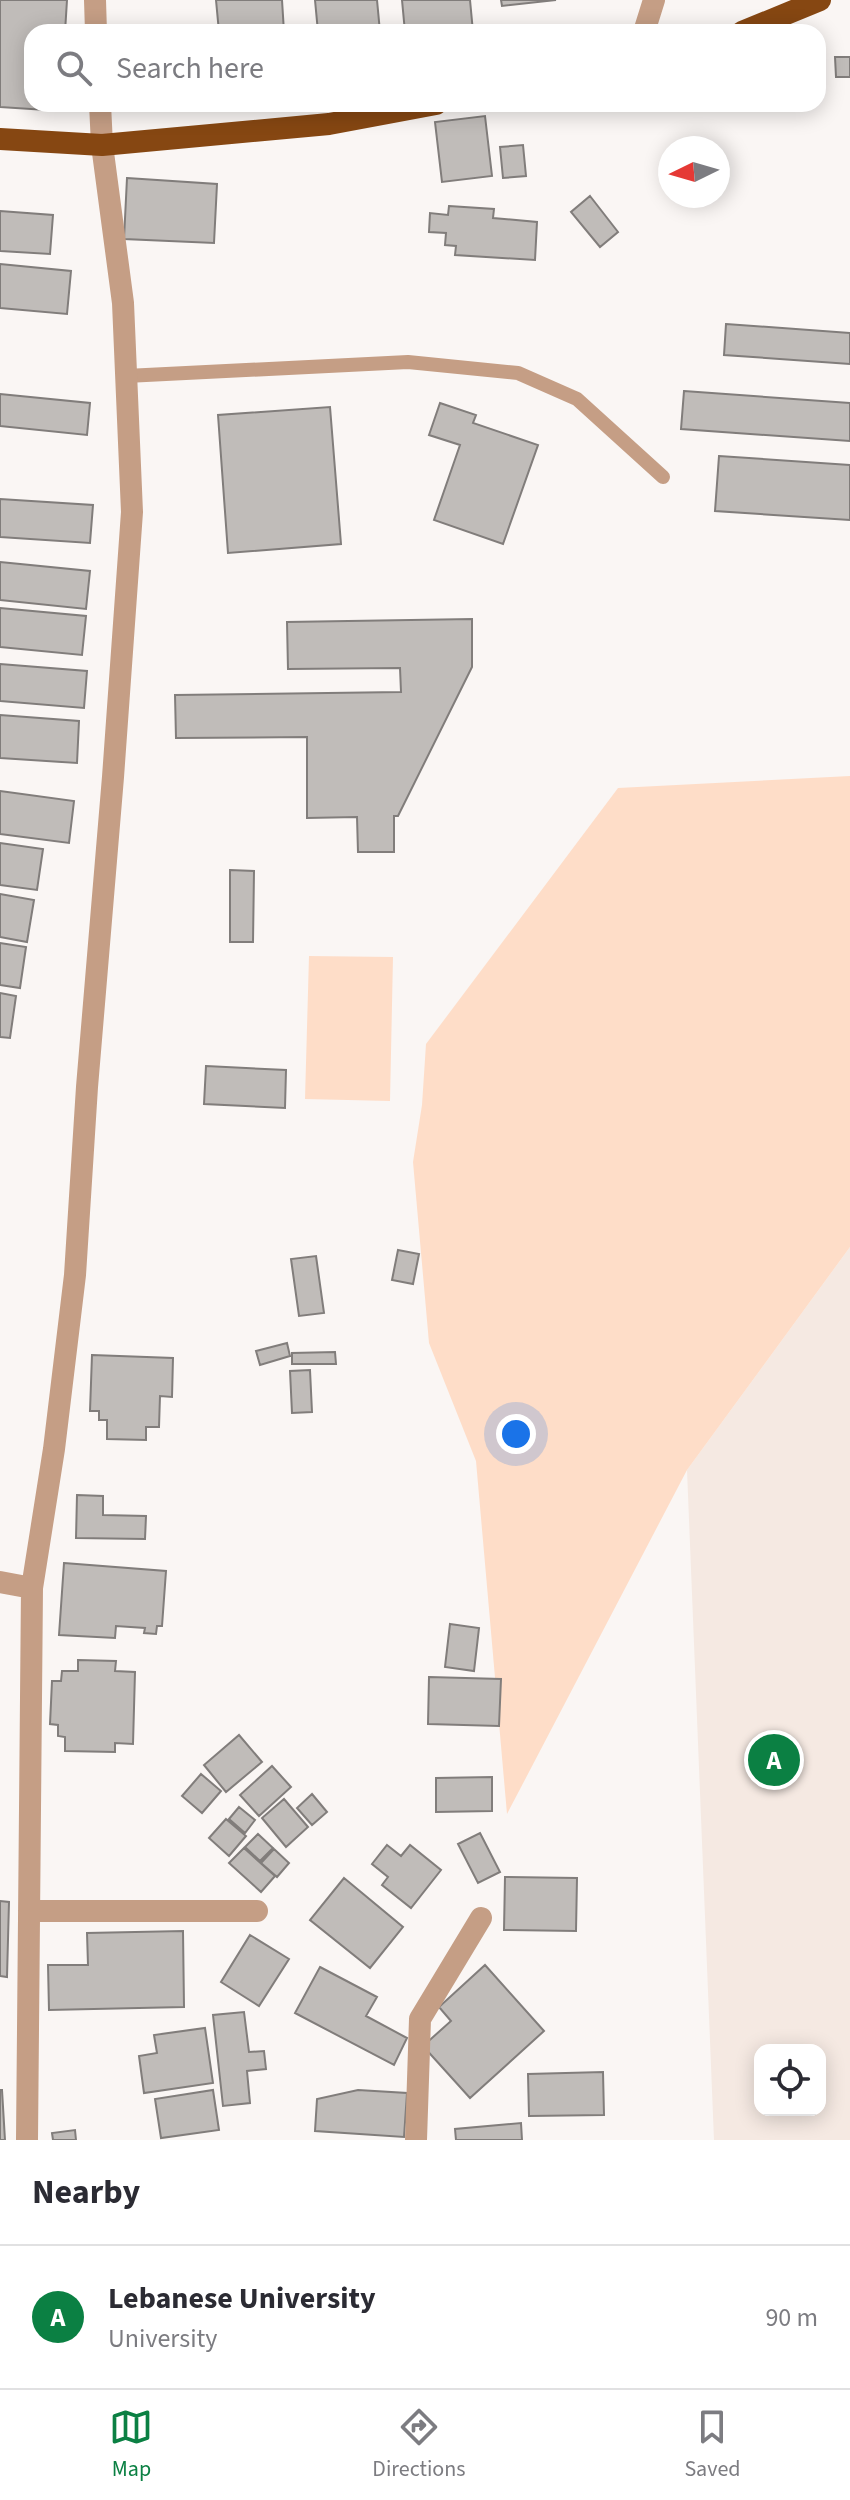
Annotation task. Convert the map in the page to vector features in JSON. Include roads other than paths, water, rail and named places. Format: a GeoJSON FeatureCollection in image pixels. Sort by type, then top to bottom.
{"type":"FeatureCollection","features":[{"type":"Feature","properties":{"kind":"highway"},"geometry":{"type":"LineString","coordinates":[[762,24],[820,0]]}},
{"type":"Feature","properties":{"kind":"highway"},"geometry":{"type":"LineString","coordinates":[[0,139],[102,145],[329,124],[393,112]]}},
{"type":"Feature","properties":{"kind":"street"},"geometry":{"type":"LineString","coordinates":[[95,0],[96,24]]}},
{"type":"Feature","properties":{"kind":"street"},"geometry":{"type":"LineString","coordinates":[[646,24],[654,0]]}},
{"type":"Feature","properties":{"kind":"street"},"geometry":{"type":"LineString","coordinates":[[27,2140],[32,1588],[54,1449],[75,1275],[132,512],[123,303],[100,112]]}},
{"type":"Feature","properties":{"kind":"street"},"geometry":{"type":"LineString","coordinates":[[0,1582],[32,1588]]}},
{"type":"Feature","properties":{"kind":"street"},"geometry":{"type":"LineString","coordinates":[[29,1911],[257,1911]]}},
{"type":"Feature","properties":{"kind":"street"},"geometry":{"type":"LineString","coordinates":[[416,2140],[420,2019],[481,1918]]}},
{"type":"Feature","properties":{"kind":"lane"},"geometry":{"type":"LineString","coordinates":[[126,376],[408,362],[518,373],[577,399],[663,477]]}},
{"type":"Feature","properties":{"kind":"place","name":"Lebanese University"},"geometry":{"type":"Point","coordinates":[774,1760]}}]}
